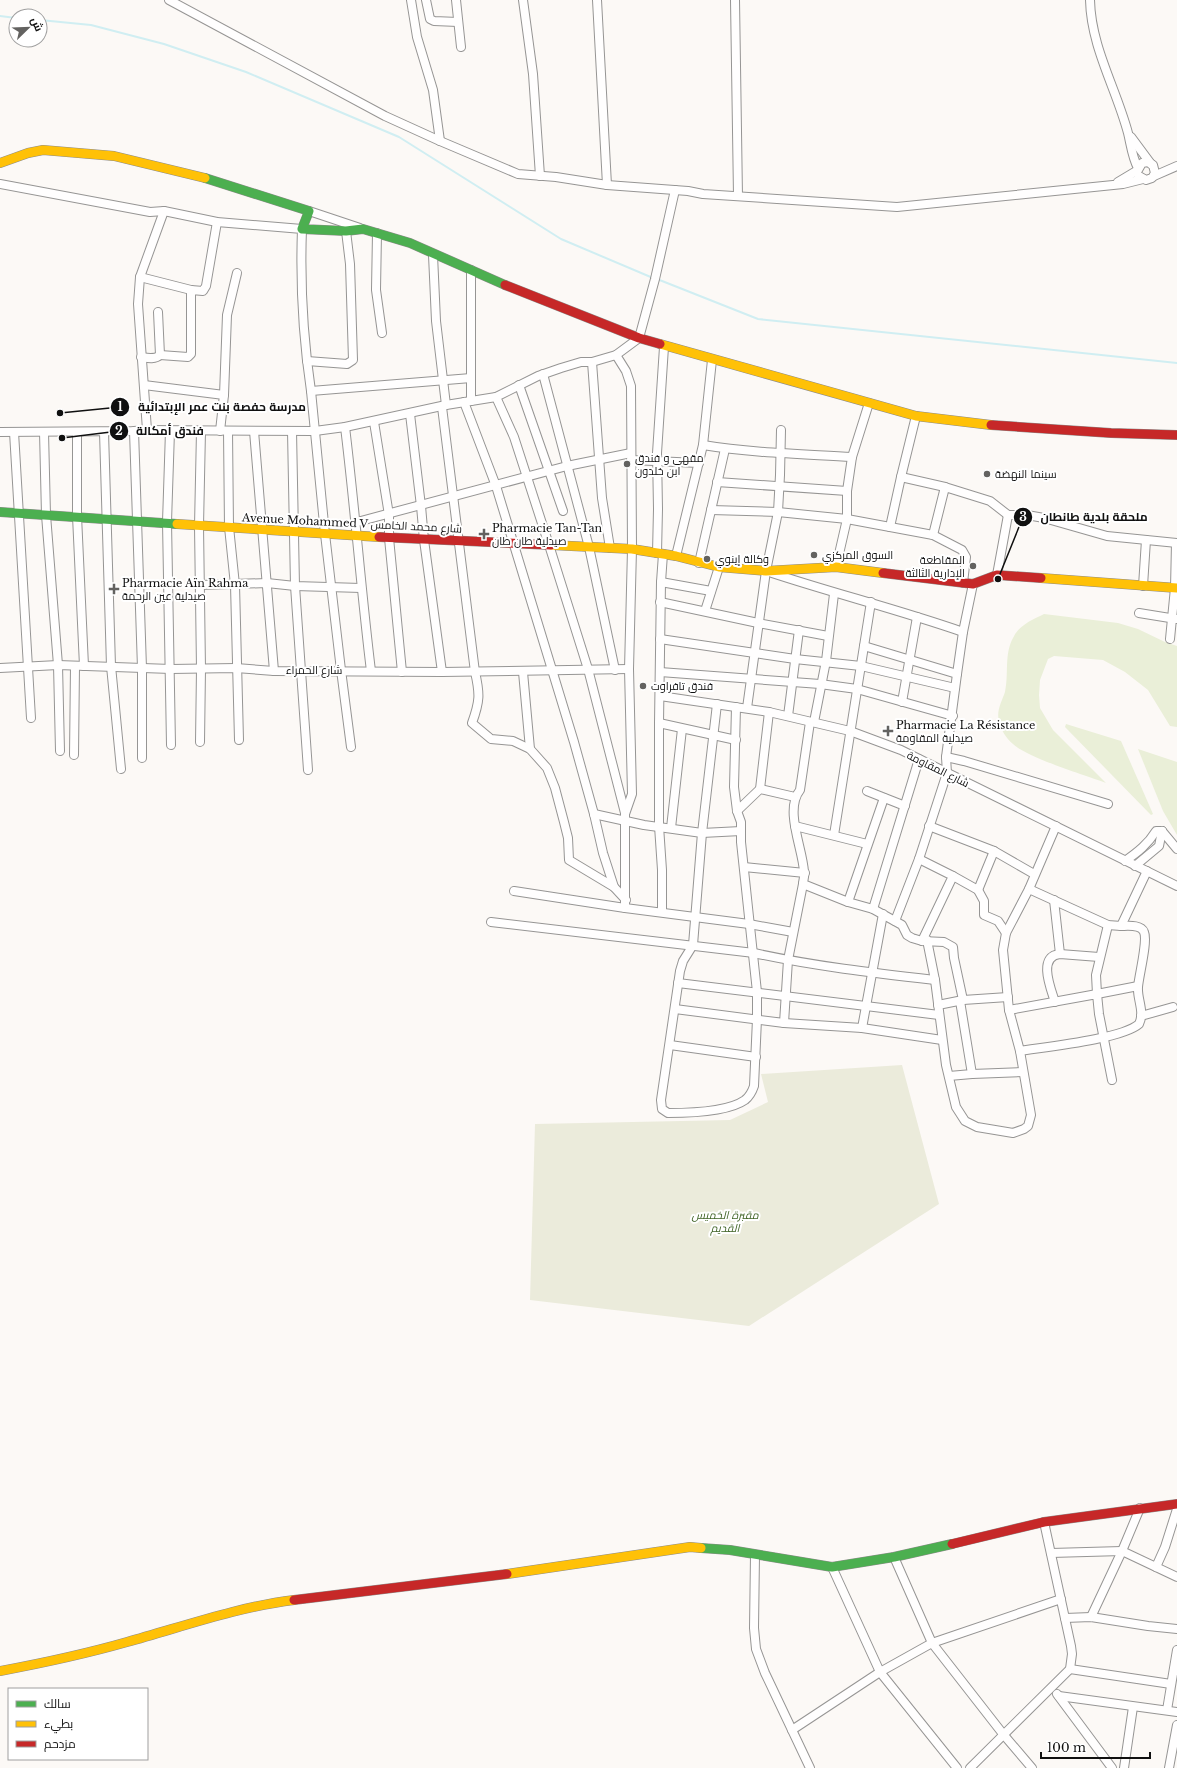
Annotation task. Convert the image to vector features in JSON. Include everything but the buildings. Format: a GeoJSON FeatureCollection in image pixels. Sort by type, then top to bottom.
{"type":"FeatureCollection","features":[{"type":"Feature","properties":{"kind":"street"},"geometry":{"type":"LineString","coordinates":[[169,0],[385,116],[518,174],[607,185],[675,190],[703,194],[897,207],[1112,185],[1143,179],[1149,180],[1154,176],[1177,166]]}},
{"type":"Feature","properties":{"kind":"street"},"geometry":{"type":"LineString","coordinates":[[411,0],[418,40],[428,67],[433,90],[440,141]]}},
{"type":"Feature","properties":{"kind":"street"},"geometry":{"type":"LineString","coordinates":[[426,0],[430,19],[434,21],[458,22]]}},
{"type":"Feature","properties":{"kind":"street"},"geometry":{"type":"LineString","coordinates":[[456,0],[460,47]]}},
{"type":"Feature","properties":{"kind":"street"},"geometry":{"type":"LineString","coordinates":[[523,0],[533,74],[540,176]]}},
{"type":"Feature","properties":{"kind":"street"},"geometry":{"type":"LineString","coordinates":[[597,0],[607,185]]}},
{"type":"Feature","properties":{"kind":"street"},"geometry":{"type":"LineString","coordinates":[[734,0],[738,196]]}},
{"type":"Feature","properties":{"kind":"street"},"geometry":{"type":"LineString","coordinates":[[1090,0],[1091,17],[1096,43],[1128,133],[1139,176],[1143,179]]}},
{"type":"Feature","properties":{"kind":"street"},"geometry":{"type":"LineString","coordinates":[[1128,133],[1153,166],[1154,176]]}},
{"type":"Feature","properties":{"kind":"street"},"geometry":{"type":"LineString","coordinates":[[0,163],[28,153],[43,150],[114,156],[198,176],[410,244],[433,255],[638,338],[664,347],[916,416],[989,425],[1111,433],[1177,435]]}},
{"type":"Feature","properties":{"kind":"street"},"geometry":{"type":"LineString","coordinates":[[1112,185],[1138,169],[1145,162],[1153,166],[1177,166]]}},
{"type":"Feature","properties":{"kind":"street"},"geometry":{"type":"LineString","coordinates":[[0,184],[150,212],[164,211],[217,222],[302,229],[346,231],[363,229]]}},
{"type":"Feature","properties":{"kind":"street"},"geometry":{"type":"LineString","coordinates":[[0,432],[104,432],[147,430],[315,431],[374,422],[467,401],[496,397],[543,374],[581,362],[592,362],[616,355],[638,338],[655,278],[675,190]]}},
{"type":"Feature","properties":{"kind":"street"},"geometry":{"type":"LineString","coordinates":[[147,430],[138,304],[140,277],[164,211]]}},
{"type":"Feature","properties":{"kind":"street"},"geometry":{"type":"LineString","coordinates":[[310,211],[302,229],[301,274],[307,361],[312,391],[325,534],[351,747]]}},
{"type":"Feature","properties":{"kind":"street"},"geometry":{"type":"LineString","coordinates":[[140,277],[191,290],[200,291],[205,289],[217,222]]}},
{"type":"Feature","properties":{"kind":"street"},"geometry":{"type":"LineString","coordinates":[[307,361],[347,364],[353,360],[350,264],[346,231]]}},
{"type":"Feature","properties":{"kind":"street"},"geometry":{"type":"LineString","coordinates":[[377,233],[376,290],[382,333]]}},
{"type":"Feature","properties":{"kind":"street"},"geometry":{"type":"LineString","coordinates":[[433,255],[436,321],[453,497],[479,694],[478,706],[472,723],[491,739],[513,741],[530,749],[547,768],[555,788],[568,838],[569,860],[614,887]]}},
{"type":"Feature","properties":{"kind":"street"},"geometry":{"type":"LineString","coordinates":[[471,270],[471,378],[467,401],[496,486],[552,670],[594,814],[603,853],[614,887],[625,904]]}},
{"type":"Feature","properties":{"kind":"street"},"geometry":{"type":"LineString","coordinates":[[237,273],[227,315],[224,431],[229,527],[235,585],[239,740]]}},
{"type":"Feature","properties":{"kind":"street"},"geometry":{"type":"LineString","coordinates":[[141,356],[155,358],[160,355],[188,356],[191,354],[191,290]]}},
{"type":"Feature","properties":{"kind":"street"},"geometry":{"type":"LineString","coordinates":[[158,312],[160,355]]}},
{"type":"Feature","properties":{"kind":"street"},"geometry":{"type":"LineString","coordinates":[[662,912],[662,870],[659,826],[660,553],[657,461],[664,347]]}},
{"type":"Feature","properties":{"kind":"street"},"geometry":{"type":"LineString","coordinates":[[616,355],[626,371],[631,386],[632,549],[629,669],[632,794],[625,818]]}},
{"type":"Feature","properties":{"kind":"street"},"geometry":{"type":"LineString","coordinates":[[676,556],[703,445],[712,360]]}},
{"type":"Feature","properties":{"kind":"street"},"geometry":{"type":"LineString","coordinates":[[592,362],[602,498],[610,548]]}},
{"type":"Feature","properties":{"kind":"street"},"geometry":{"type":"LineString","coordinates":[[543,374],[589,548],[615,670]]}},
{"type":"Feature","properties":{"kind":"street"},"geometry":{"type":"LineString","coordinates":[[312,391],[471,378]]}},
{"type":"Feature","properties":{"kind":"street"},"geometry":{"type":"LineString","coordinates":[[144,385],[224,395]]}},
{"type":"Feature","properties":{"kind":"street"},"geometry":{"type":"LineString","coordinates":[[519,385],[563,511]]}},
{"type":"Feature","properties":{"kind":"street"},"geometry":{"type":"LineString","coordinates":[[496,397],[514,436],[588,669],[625,818],[625,904]]}},
{"type":"Feature","properties":{"kind":"street"},"geometry":{"type":"LineString","coordinates":[[836,567],[848,519],[847,491],[852,457],[870,403]]}},
{"type":"Feature","properties":{"kind":"street"},"geometry":{"type":"LineString","coordinates":[[410,414],[424,540],[442,672]]}},
{"type":"Feature","properties":{"kind":"street"},"geometry":{"type":"LineString","coordinates":[[890,527],[916,416]]}},
{"type":"Feature","properties":{"kind":"street"},"geometry":{"type":"LineString","coordinates":[[374,422],[388,515],[402,672]]}},
{"type":"Feature","properties":{"kind":"street"},"geometry":{"type":"LineString","coordinates":[[345,427],[357,522],[361,588],[371,671]]}},
{"type":"Feature","properties":{"kind":"street"},"geometry":{"type":"LineString","coordinates":[[747,708],[766,571],[778,512],[781,430]]}},
{"type":"Feature","properties":{"kind":"street"},"geometry":{"type":"LineString","coordinates":[[134,431],[142,668],[142,758]]}},
{"type":"Feature","properties":{"kind":"street"},"geometry":{"type":"LineString","coordinates":[[170,431],[167,522],[171,745]]}},
{"type":"Feature","properties":{"kind":"street"},"geometry":{"type":"LineString","coordinates":[[200,742],[201,669],[199,526],[201,431]]}},
{"type":"Feature","properties":{"kind":"street"},"geometry":{"type":"LineString","coordinates":[[254,431],[274,670]]}},
{"type":"Feature","properties":{"kind":"street"},"geometry":{"type":"LineString","coordinates":[[292,431],[295,586],[308,770]]}},
{"type":"Feature","properties":{"kind":"street"},"geometry":{"type":"LineString","coordinates":[[14,432],[31,718]]}},
{"type":"Feature","properties":{"kind":"street"},"geometry":{"type":"LineString","coordinates":[[44,432],[46,515],[58,665],[60,751]]}},
{"type":"Feature","properties":{"kind":"street"},"geometry":{"type":"LineString","coordinates":[[74,755],[80,666],[77,432]]}},
{"type":"Feature","properties":{"kind":"street"},"geometry":{"type":"LineString","coordinates":[[104,432],[111,666],[121,769]]}},
{"type":"Feature","properties":{"kind":"street"},"geometry":{"type":"LineString","coordinates":[[703,445],[725,449],[852,457]]}},
{"type":"Feature","properties":{"kind":"street"},"geometry":{"type":"LineString","coordinates":[[700,563],[725,449]]}},
{"type":"Feature","properties":{"kind":"street"},"geometry":{"type":"LineString","coordinates":[[357,522],[388,515],[567,466],[600,459],[631,456],[657,461],[699,463]]}},
{"type":"Feature","properties":{"kind":"street"},"geometry":{"type":"LineString","coordinates":[[901,477],[945,487],[990,501],[1008,515],[1027,515],[1044,518],[1107,536],[1176,543],[1175,619],[1170,639]]}},
{"type":"Feature","properties":{"kind":"street"},"geometry":{"type":"LineString","coordinates":[[717,482],[847,491]]}},
{"type":"Feature","properties":{"kind":"street"},"geometry":{"type":"LineString","coordinates":[[934,535],[945,487]]}},
{"type":"Feature","properties":{"kind":"street"},"geometry":{"type":"LineString","coordinates":[[712,510],[778,512],[848,519],[934,535],[962,550],[966,557],[963,583]]}},
{"type":"Feature","properties":{"kind":"street","name":"Avenue Mohammed V شارع محمد الخامس"},"geometry":{"type":"LineString","coordinates":[[0,512],[167,522],[199,526],[261,528],[389,538],[632,549],[676,556],[719,567],[766,571],[836,567],[973,584],[997,575],[1176,588]]}},
{"type":"Feature","properties":{"kind":"street"},"geometry":{"type":"LineString","coordinates":[[997,575],[1008,515]]}},
{"type":"Feature","properties":{"kind":"street"},"geometry":{"type":"LineString","coordinates":[[1143,586],[1146,540]]}},
{"type":"Feature","properties":{"kind":"street"},"geometry":{"type":"LineString","coordinates":[[705,611],[719,567]]}},
{"type":"Feature","properties":{"kind":"street"},"geometry":{"type":"LineString","coordinates":[[766,571],[834,594],[872,602],[963,632]]}},
{"type":"Feature","properties":{"kind":"street"},"geometry":{"type":"LineString","coordinates":[[660,582],[711,591]]}},
{"type":"Feature","properties":{"kind":"street"},"geometry":{"type":"LineString","coordinates":[[199,585],[267,583],[295,586],[361,588]]}},
{"type":"Feature","properties":{"kind":"street"},"geometry":{"type":"LineString","coordinates":[[896,921],[919,859],[947,773],[946,757],[953,716],[955,688],[963,632],[973,584]]}},
{"type":"Feature","properties":{"kind":"street"},"geometry":{"type":"LineString","coordinates":[[784,1022],[788,960],[804,873],[795,826],[795,797],[800,790],[812,722],[826,661],[834,594]]}},
{"type":"Feature","properties":{"kind":"street"},"geometry":{"type":"LineString","coordinates":[[660,602],[828,636]]}},
{"type":"Feature","properties":{"kind":"street"},"geometry":{"type":"LineString","coordinates":[[834,835],[872,602]]}},
{"type":"Feature","properties":{"kind":"street"},"geometry":{"type":"LineString","coordinates":[[1139,613],[1175,619]]}},
{"type":"Feature","properties":{"kind":"street"},"geometry":{"type":"LineString","coordinates":[[902,702],[917,616]]}},
{"type":"Feature","properties":{"kind":"street"},"geometry":{"type":"LineString","coordinates":[[788,716],[799,630]]}},
{"type":"Feature","properties":{"kind":"street"},"geometry":{"type":"LineString","coordinates":[[660,640],[795,659],[826,661],[861,666],[955,688]]}},
{"type":"Feature","properties":{"kind":"street"},"geometry":{"type":"LineString","coordinates":[[864,646],[957,674]]}},
{"type":"Feature","properties":{"kind":"street","name":"شارع الحمراء"},"geometry":{"type":"LineString","coordinates":[[0,668],[58,665],[170,669],[236,668],[402,672],[523,672],[629,669]]}},
{"type":"Feature","properties":{"kind":"street"},"geometry":{"type":"LineString","coordinates":[[523,672],[530,749]]}},
{"type":"Feature","properties":{"kind":"street"},"geometry":{"type":"LineString","coordinates":[[660,672],[820,684],[857,689],[953,716]]}},
{"type":"Feature","properties":{"kind":"street","name":"شارع المقاومة"},"geometry":{"type":"LineString","coordinates":[[660,696],[769,712],[850,731],[901,750],[1177,886]]}},
{"type":"Feature","properties":{"kind":"street"},"geometry":{"type":"LineString","coordinates":[[717,704],[712,735],[702,833],[693,945],[683,962],[678,983],[661,1104],[662,1110],[668,1113],[709,1110],[736,1104],[746,1100],[751,1094],[754,1086],[757,992],[754,953],[749,924],[741,822],[737,811],[734,787],[736,707]]}},
{"type":"Feature","properties":{"kind":"street"},"geometry":{"type":"LineString","coordinates":[[737,811],[760,789],[769,712]]}},
{"type":"Feature","properties":{"kind":"street"},"geometry":{"type":"LineString","coordinates":[[659,723],[736,740]]}},
{"type":"Feature","properties":{"kind":"street"},"geometry":{"type":"LineString","coordinates":[[671,828],[682,729]]}},
{"type":"Feature","properties":{"kind":"street"},"geometry":{"type":"LineString","coordinates":[[946,757],[964,760],[1108,804]]}},
{"type":"Feature","properties":{"kind":"street"},"geometry":{"type":"LineString","coordinates":[[873,909],[919,759]]}},
{"type":"Feature","properties":{"kind":"street"},"geometry":{"type":"LineString","coordinates":[[760,789],[795,797]]}},
{"type":"Feature","properties":{"kind":"street"},"geometry":{"type":"LineString","coordinates":[[867,791],[905,806]]}},
{"type":"Feature","properties":{"kind":"street"},"geometry":{"type":"LineString","coordinates":[[848,902],[884,798]]}},
{"type":"Feature","properties":{"kind":"street"},"geometry":{"type":"LineString","coordinates":[[594,814],[625,818],[659,826],[702,833],[741,831]]}},
{"type":"Feature","properties":{"kind":"street"},"geometry":{"type":"LineString","coordinates":[[795,826],[867,844]]}},
{"type":"Feature","properties":{"kind":"street"},"geometry":{"type":"LineString","coordinates":[[929,826],[994,852],[1034,874]]}},
{"type":"Feature","properties":{"kind":"street"},"geometry":{"type":"LineString","coordinates":[[953,876],[925,940],[935,980],[942,1040],[956,1107],[965,1121],[977,1127],[1013,1133],[1028,1126],[1031,1115],[1020,1051],[1009,1010],[1003,950],[1006,933],[1029,889],[1034,874],[1056,826]]}},
{"type":"Feature","properties":{"kind":"street"},"geometry":{"type":"LineString","coordinates":[[1125,861],[1145,846],[1156,831],[1162,831]]}},
{"type":"Feature","properties":{"kind":"street"},"geometry":{"type":"LineString","coordinates":[[1162,831],[1177,849]]}},
{"type":"Feature","properties":{"kind":"street"},"geometry":{"type":"LineString","coordinates":[[1135,866],[1159,846],[1162,831]]}},
{"type":"Feature","properties":{"kind":"street"},"geometry":{"type":"LineString","coordinates":[[978,890],[994,852]]}},
{"type":"Feature","properties":{"kind":"street"},"geometry":{"type":"LineString","coordinates":[[919,859],[978,890],[984,901],[984,915],[998,920],[1006,933]]}},
{"type":"Feature","properties":{"kind":"street"},"geometry":{"type":"LineString","coordinates":[[744,867],[804,873]]}},
{"type":"Feature","properties":{"kind":"street"},"geometry":{"type":"LineString","coordinates":[[1121,926],[1147,871]]}},
{"type":"Feature","properties":{"kind":"street"},"geometry":{"type":"LineString","coordinates":[[803,884],[848,902],[873,909],[902,925],[907,934],[925,940],[944,942],[953,947],[972,1074]]}},
{"type":"Feature","properties":{"kind":"street"},"geometry":{"type":"LineString","coordinates":[[1020,1051],[1104,1037],[1136,1027],[1141,1022],[1138,986],[1144,930],[1139,928],[1108,925],[1029,889]]}},
{"type":"Feature","properties":{"kind":"street"},"geometry":{"type":"LineString","coordinates":[[514,891],[625,904],[695,918],[749,924],[792,932]]}},
{"type":"Feature","properties":{"kind":"street"},"geometry":{"type":"LineString","coordinates":[[1054,900],[1060,954]]}},
{"type":"Feature","properties":{"kind":"street"},"geometry":{"type":"LineString","coordinates":[[862,1028],[883,914]]}},
{"type":"Feature","properties":{"kind":"street"},"geometry":{"type":"LineString","coordinates":[[491,922],[693,945],[754,953],[871,973],[935,980]]}},
{"type":"Feature","properties":{"kind":"street"},"geometry":{"type":"LineString","coordinates":[[1108,925],[1099,957],[1096,975],[1097,994],[1112,1080]]}},
{"type":"Feature","properties":{"kind":"street"},"geometry":{"type":"LineString","coordinates":[[1055,1002],[1048,975],[1047,962],[1052,956],[1060,954],[1099,957]]}},
{"type":"Feature","properties":{"kind":"street"},"geometry":{"type":"LineString","coordinates":[[678,983],[939,1015]]}},
{"type":"Feature","properties":{"kind":"street"},"geometry":{"type":"LineString","coordinates":[[1009,1010],[1138,986]]}},
{"type":"Feature","properties":{"kind":"street"},"geometry":{"type":"LineString","coordinates":[[938,1005],[962,1001],[1008,997]]}},
{"type":"Feature","properties":{"kind":"street"},"geometry":{"type":"LineString","coordinates":[[1141,1016],[1173,1007]]}},
{"type":"Feature","properties":{"kind":"street"},"geometry":{"type":"LineString","coordinates":[[675,1009],[784,1022],[862,1028],[942,1040]]}},
{"type":"Feature","properties":{"kind":"street"},"geometry":{"type":"LineString","coordinates":[[670,1045],[756,1057]]}},
{"type":"Feature","properties":{"kind":"street"},"geometry":{"type":"LineString","coordinates":[[949,1076],[1023,1072]]}},
{"type":"Feature","properties":{"kind":"street"},"geometry":{"type":"LineString","coordinates":[[0,1671],[59,1660],[128,1642],[178,1626],[268,1603],[478,1578],[676,1548],[706,1547],[832,1567],[894,1557],[1044,1522],[1177,1504]]}},
{"type":"Feature","properties":{"kind":"street"},"geometry":{"type":"LineString","coordinates":[[1091,1617],[1122,1551],[1140,1508]]}},
{"type":"Feature","properties":{"kind":"street"},"geometry":{"type":"LineString","coordinates":[[1156,1567],[1165,1547],[1177,1510]]}},
{"type":"Feature","properties":{"kind":"street"},"geometry":{"type":"LineString","coordinates":[[970,1768],[1070,1669],[1072,1654],[1071,1646],[1044,1522]]}},
{"type":"Feature","properties":{"kind":"street"},"geometry":{"type":"LineString","coordinates":[[1051,1553],[1122,1551],[1177,1577]]}},
{"type":"Feature","properties":{"kind":"street"},"geometry":{"type":"LineString","coordinates":[[755,1555],[754,1628],[756,1649],[765,1673],[810,1768]]}},
{"type":"Feature","properties":{"kind":"street"},"geometry":{"type":"LineString","coordinates":[[894,1557],[932,1643],[1003,1734],[1032,1768]]}},
{"type":"Feature","properties":{"kind":"street"},"geometry":{"type":"LineString","coordinates":[[832,1567],[880,1672],[957,1768]]}},
{"type":"Feature","properties":{"kind":"street"},"geometry":{"type":"LineString","coordinates":[[792,1730],[880,1672],[932,1643],[1061,1599]]}},
{"type":"Feature","properties":{"kind":"street"},"geometry":{"type":"LineString","coordinates":[[1065,1618],[1091,1617],[1177,1629]]}},
{"type":"Feature","properties":{"kind":"street"},"geometry":{"type":"LineString","coordinates":[[1167,1710],[1177,1650]]}},
{"type":"Feature","properties":{"kind":"street"},"geometry":{"type":"LineString","coordinates":[[1070,1669],[1171,1684]]}},
{"type":"Feature","properties":{"kind":"street"},"geometry":{"type":"LineString","coordinates":[[1051,1688],[1059,1696],[1112,1768]]}},
{"type":"Feature","properties":{"kind":"street"},"geometry":{"type":"LineString","coordinates":[[1059,1696],[1177,1712]]}},
{"type":"Feature","properties":{"kind":"street"},"geometry":{"type":"LineString","coordinates":[[1124,1768],[1133,1707]]}},
{"type":"Feature","properties":{"kind":"street"},"geometry":{"type":"LineString","coordinates":[[1169,1768],[1177,1725]]}},
{"type":"Feature","properties":{"kind":"green space"},"geometry":{"type":"Polygon","coordinates":[[[1044,614],[1118,623],[1138,629],[1177,646],[1177,727],[1170,726],[1148,690],[1125,672],[1103,660],[1054,656],[1048,659],[1040,680],[1040,708],[1053,730],[1106,783],[1031,755],[1013,744],[1001,728],[998,714],[1005,692],[1010,644],[1022,626],[1044,614]]]}},
{"type":"Feature","properties":{"kind":"green space"},"geometry":{"type":"Polygon","coordinates":[[[1066,724],[1121,741],[1153,814],[1151,815],[1065,727],[1066,724]]]}},
{"type":"Feature","properties":{"kind":"green space"},"geometry":{"type":"Polygon","coordinates":[[[1138,749],[1177,762],[1177,835],[1163,811],[1138,749]]]}},
{"type":"Feature","properties":{"kind":"green space","name":"مقبرة الخميس القديم"},"geometry":{"type":"Polygon","coordinates":[[[902,1065],[939,1204],[749,1326],[530,1300],[535,1124],[730,1120],[768,1102],[761,1074],[902,1065]]]}},
{"type":"Feature","properties":{"kind":"waterway"},"geometry":{"type":"LineString","coordinates":[[0,16],[8,17]]}},
{"type":"Feature","properties":{"kind":"waterway"},"geometry":{"type":"LineString","coordinates":[[48,21],[91,25],[164,44],[246,72],[399,137],[561,239],[653,278]]}},
{"type":"Feature","properties":{"kind":"waterway"},"geometry":{"type":"LineString","coordinates":[[657,279],[758,319],[1177,363]]}},
{"type":"Feature","properties":{"kind":"traffic: fast"},"geometry":{"type":"LineString","coordinates":[[205,178],[309,211],[302,229],[346,231],[363,229],[410,243],[505,285]]}},
{"type":"Feature","properties":{"kind":"traffic: fast"},"geometry":{"type":"LineString","coordinates":[[0,512],[177,524]]}},
{"type":"Feature","properties":{"kind":"traffic: fast"},"geometry":{"type":"LineString","coordinates":[[701,1548],[730,1550],[832,1567],[894,1557],[952,1544]]}},
{"type":"Feature","properties":{"kind":"traffic: slow"},"geometry":{"type":"LineString","coordinates":[[0,163],[28,153],[43,150],[114,156],[205,178]]}},
{"type":"Feature","properties":{"kind":"traffic: slow"},"geometry":{"type":"LineString","coordinates":[[660,344],[916,416],[991,425]]}},
{"type":"Feature","properties":{"kind":"traffic: slow"},"geometry":{"type":"LineString","coordinates":[[177,524],[379,537]]}},
{"type":"Feature","properties":{"kind":"traffic: slow"},"geometry":{"type":"LineString","coordinates":[[551,545],[632,549],[676,556],[719,567],[766,571],[836,567],[883,573]]}},
{"type":"Feature","properties":{"kind":"traffic: slow"},"geometry":{"type":"LineString","coordinates":[[1041,578],[1177,588]]}},
{"type":"Feature","properties":{"kind":"traffic: slow"},"geometry":{"type":"LineString","coordinates":[[507,1574],[690,1547],[701,1548]]}},
{"type":"Feature","properties":{"kind":"traffic: slow"},"geometry":{"type":"LineString","coordinates":[[0,1671],[127,1642],[231,1612],[294,1600]]}},
{"type":"Feature","properties":{"kind":"traffic: jam"},"geometry":{"type":"LineString","coordinates":[[505,285],[639,338],[660,344]]}},
{"type":"Feature","properties":{"kind":"traffic: jam"},"geometry":{"type":"LineString","coordinates":[[991,425],[1111,433],[1177,435]]}},
{"type":"Feature","properties":{"kind":"traffic: jam"},"geometry":{"type":"LineString","coordinates":[[379,537],[551,545]]}},
{"type":"Feature","properties":{"kind":"traffic: jam"},"geometry":{"type":"LineString","coordinates":[[883,573],[973,584],[997,575],[1041,578]]}},
{"type":"Feature","properties":{"kind":"traffic: jam"},"geometry":{"type":"LineString","coordinates":[[952,1544],[1044,1522],[1177,1504]]}},
{"type":"Feature","properties":{"kind":"traffic: jam"},"geometry":{"type":"LineString","coordinates":[[294,1600],[507,1574]]}},
{"type":"Feature","properties":{"kind":"place","name":"مدرسة حفصة بنت عمر الإبتدائية"},"geometry":{"type":"Point","coordinates":[60,413]}},
{"type":"Feature","properties":{"kind":"place","name":"فندق أمكالة"},"geometry":{"type":"Point","coordinates":[62,438]}},
{"type":"Feature","properties":{"kind":"place","name":"مقهى و فندق ابن خلدون"},"geometry":{"type":"Point","coordinates":[627,464]}},
{"type":"Feature","properties":{"kind":"place","name":"سينما النهضة"},"geometry":{"type":"Point","coordinates":[987,474]}},
{"type":"Feature","properties":{"kind":"place","name":"Pharmacie Tan-Tan صيدلية طان طان"},"geometry":{"type":"Point","coordinates":[484,534]}},
{"type":"Feature","properties":{"kind":"place","name":"السوق المركزي"},"geometry":{"type":"Point","coordinates":[814,555]}},
{"type":"Feature","properties":{"kind":"place","name":"وكالة إينوي"},"geometry":{"type":"Point","coordinates":[707,559]}},
{"type":"Feature","properties":{"kind":"place","name":"المقاطعة الإدارية الثالثة"},"geometry":{"type":"Point","coordinates":[973,566]}},
{"type":"Feature","properties":{"kind":"place","name":"ملحقة بلدية طانطان"},"geometry":{"type":"Point","coordinates":[998,579]}},
{"type":"Feature","properties":{"kind":"place","name":"Pharmacie Aïn Rahma صيدلية عين الرحمة"},"geometry":{"type":"Point","coordinates":[114,589]}},
{"type":"Feature","properties":{"kind":"place","name":"فندق تافراوت"},"geometry":{"type":"Point","coordinates":[643,686]}},
{"type":"Feature","properties":{"kind":"place","name":"Pharmacie La Résistance صيدلية المقاومة"},"geometry":{"type":"Point","coordinates":[888,731]}}]}
